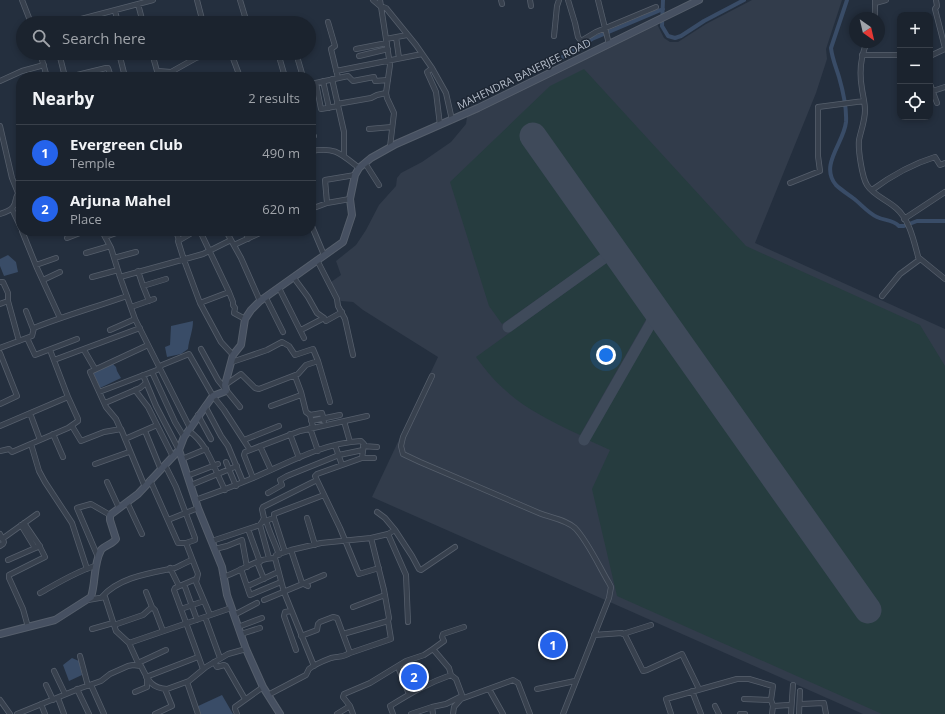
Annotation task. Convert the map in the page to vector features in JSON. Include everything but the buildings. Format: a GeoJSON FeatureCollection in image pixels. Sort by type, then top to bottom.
{"type":"FeatureCollection","features":[{"type":"Feature","properties":{"kind":"street"},"geometry":{"type":"LineString","coordinates":[[22,0],[28,16]]}},
{"type":"Feature","properties":{"kind":"street"},"geometry":{"type":"LineString","coordinates":[[95,16],[149,0]]}},
{"type":"Feature","properties":{"kind":"street"},"geometry":{"type":"LineString","coordinates":[[198,0],[201,16]]}},
{"type":"Feature","properties":{"kind":"street"},"geometry":{"type":"LineString","coordinates":[[240,0],[245,16]]}},
{"type":"Feature","properties":{"kind":"street"},"geometry":{"type":"LineString","coordinates":[[373,0],[380,6],[386,8],[432,68],[446,93],[452,120]]}},
{"type":"Feature","properties":{"kind":"street"},"geometry":{"type":"LineString","coordinates":[[380,0],[390,60],[386,93],[388,101],[394,111],[390,147]]}},
{"type":"Feature","properties":{"kind":"street"},"geometry":{"type":"LineString","coordinates":[[530,0],[531,6]]}},
{"type":"Feature","properties":{"kind":"street"},"geometry":{"type":"LineString","coordinates":[[554,36],[557,6],[560,0],[568,0],[580,40],[656,7]]}},
{"type":"Feature","properties":{"kind":"street"},"geometry":{"type":"LineString","coordinates":[[598,0],[608,35],[609,44]]}},
{"type":"Feature","properties":{"kind":"street","name":"MAHENDRA BANERJEE ROAD"},"geometry":{"type":"LineString","coordinates":[[354,175],[358,168],[390,147],[452,120],[699,0]]}},
{"type":"Feature","properties":{"kind":"street"},"geometry":{"type":"LineString","coordinates":[[874,12],[875,1],[886,0]]}},
{"type":"Feature","properties":{"kind":"street"},"geometry":{"type":"LineString","coordinates":[[933,54],[945,48],[934,9],[937,6],[936,0]]}},
{"type":"Feature","properties":{"kind":"street"},"geometry":{"type":"LineString","coordinates":[[138,4],[141,16]]}},
{"type":"Feature","properties":{"kind":"street"},"geometry":{"type":"LineString","coordinates":[[115,11],[116,16]]}},
{"type":"Feature","properties":{"kind":"street"},"geometry":{"type":"LineString","coordinates":[[328,22],[335,46],[330,49],[338,78]]}},
{"type":"Feature","properties":{"kind":"street"},"geometry":{"type":"LineString","coordinates":[[356,49],[407,35]]}},
{"type":"Feature","properties":{"kind":"street"},"geometry":{"type":"LineString","coordinates":[[396,37],[399,58]]}},
{"type":"Feature","properties":{"kind":"street"},"geometry":{"type":"LineString","coordinates":[[865,48],[862,55],[860,77],[865,111],[864,125],[859,140],[859,146],[865,178],[868,186],[896,208],[907,223],[914,238],[918,257],[918,262],[900,274],[882,296]]}},
{"type":"Feature","properties":{"kind":"street"},"geometry":{"type":"LineString","coordinates":[[359,56],[388,49]]}},
{"type":"Feature","properties":{"kind":"street"},"geometry":{"type":"LineString","coordinates":[[336,71],[422,54]]}},
{"type":"Feature","properties":{"kind":"street"},"geometry":{"type":"LineString","coordinates":[[862,55],[897,55]]}},
{"type":"Feature","properties":{"kind":"street"},"geometry":{"type":"LineString","coordinates":[[42,60],[46,72]]}},
{"type":"Feature","properties":{"kind":"street"},"geometry":{"type":"LineString","coordinates":[[61,60],[64,72]]}},
{"type":"Feature","properties":{"kind":"street"},"geometry":{"type":"LineString","coordinates":[[121,60],[124,72]]}},
{"type":"Feature","properties":{"kind":"street"},"geometry":{"type":"LineString","coordinates":[[154,60],[157,71],[162,72]]}},
{"type":"Feature","properties":{"kind":"street"},"geometry":{"type":"LineString","coordinates":[[174,72],[193,60]]}},
{"type":"Feature","properties":{"kind":"street"},"geometry":{"type":"LineString","coordinates":[[234,60],[238,72]]}},
{"type":"Feature","properties":{"kind":"street"},"geometry":{"type":"LineString","coordinates":[[280,60],[284,72]]}},
{"type":"Feature","properties":{"kind":"street"},"geometry":{"type":"LineString","coordinates":[[298,60],[302,72]]}},
{"type":"Feature","properties":{"kind":"street"},"geometry":{"type":"LineString","coordinates":[[20,72],[44,65]]}},
{"type":"Feature","properties":{"kind":"street"},"geometry":{"type":"LineString","coordinates":[[90,72],[106,68],[110,72]]}},
{"type":"Feature","properties":{"kind":"street"},"geometry":{"type":"LineString","coordinates":[[432,68],[427,72],[436,92],[440,125]]}},
{"type":"Feature","properties":{"kind":"street"},"geometry":{"type":"LineString","coordinates":[[0,81],[16,74]]}},
{"type":"Feature","properties":{"kind":"street"},"geometry":{"type":"LineString","coordinates":[[316,83],[348,76],[353,81],[374,77],[376,81],[388,80]]}},
{"type":"Feature","properties":{"kind":"street"},"geometry":{"type":"LineString","coordinates":[[332,79],[344,133],[344,156]]}},
{"type":"Feature","properties":{"kind":"street"},"geometry":{"type":"LineString","coordinates":[[323,81],[329,108]]}},
{"type":"Feature","properties":{"kind":"street"},"geometry":{"type":"LineString","coordinates":[[937,103],[933,91],[945,87]]}},
{"type":"Feature","properties":{"kind":"street"},"geometry":{"type":"LineString","coordinates":[[316,93],[321,109],[371,98],[376,95],[386,93]]}},
{"type":"Feature","properties":{"kind":"street"},"geometry":{"type":"LineString","coordinates":[[790,183],[820,171],[818,156],[818,107],[846,102],[864,101]]}},
{"type":"Feature","properties":{"kind":"street"},"geometry":{"type":"LineString","coordinates":[[0,126],[2,147],[12,178],[16,184]]}},
{"type":"Feature","properties":{"kind":"street"},"geometry":{"type":"LineString","coordinates":[[369,129],[392,127]]}},
{"type":"Feature","properties":{"kind":"street"},"geometry":{"type":"LineString","coordinates":[[316,150],[330,149],[344,156],[358,168]]}},
{"type":"Feature","properties":{"kind":"street"},"geometry":{"type":"LineString","coordinates":[[872,190],[896,173],[928,159],[935,157],[940,165],[945,163]]}},
{"type":"Feature","properties":{"kind":"street"},"geometry":{"type":"LineString","coordinates":[[365,163],[379,185]]}},
{"type":"Feature","properties":{"kind":"street"},"geometry":{"type":"LineString","coordinates":[[226,388],[234,355],[241,345],[245,319],[251,310],[263,299],[342,242],[352,215],[350,199],[354,175],[325,180],[327,203]]}},
{"type":"Feature","properties":{"kind":"street"},"geometry":{"type":"LineString","coordinates":[[907,223],[945,192]]}},
{"type":"Feature","properties":{"kind":"street"},"geometry":{"type":"LineString","coordinates":[[316,207],[327,203],[350,199]]}},
{"type":"Feature","properties":{"kind":"street"},"geometry":{"type":"LineString","coordinates":[[0,214],[12,209],[16,203]]}},
{"type":"Feature","properties":{"kind":"street"},"geometry":{"type":"LineString","coordinates":[[12,209],[16,217]]}},
{"type":"Feature","properties":{"kind":"street"},"geometry":{"type":"LineString","coordinates":[[24,236],[60,318]]}},
{"type":"Feature","properties":{"kind":"street"},"geometry":{"type":"LineString","coordinates":[[67,238],[72,236]]}},
{"type":"Feature","properties":{"kind":"street"},"geometry":{"type":"LineString","coordinates":[[108,236],[105,237],[110,246],[127,297],[140,328],[190,429],[197,436],[216,465],[217,475],[225,490]]}},
{"type":"Feature","properties":{"kind":"street"},"geometry":{"type":"LineString","coordinates":[[178,236],[184,260],[200,303],[221,342],[234,355]]}},
{"type":"Feature","properties":{"kind":"street"},"geometry":{"type":"LineString","coordinates":[[179,240],[187,236]]}},
{"type":"Feature","properties":{"kind":"street"},"geometry":{"type":"LineString","coordinates":[[202,236],[229,292],[235,308],[234,313],[245,319]]}},
{"type":"Feature","properties":{"kind":"street"},"geometry":{"type":"LineString","coordinates":[[229,236],[263,299],[283,332]]}},
{"type":"Feature","properties":{"kind":"street"},"geometry":{"type":"LineString","coordinates":[[234,245],[254,236]]}},
{"type":"Feature","properties":{"kind":"street"},"geometry":{"type":"LineString","coordinates":[[316,236],[324,255]]}},
{"type":"Feature","properties":{"kind":"street"},"geometry":{"type":"LineString","coordinates":[[92,277],[138,271],[184,260],[210,252],[231,239]]}},
{"type":"Feature","properties":{"kind":"street"},"geometry":{"type":"LineString","coordinates":[[86,253],[110,246]]}},
{"type":"Feature","properties":{"kind":"street"},"geometry":{"type":"LineString","coordinates":[[114,258],[136,252]]}},
{"type":"Feature","properties":{"kind":"street"},"geometry":{"type":"LineString","coordinates":[[918,257],[945,279]]}},
{"type":"Feature","properties":{"kind":"street"},"geometry":{"type":"LineString","coordinates":[[36,265],[56,258]]}},
{"type":"Feature","properties":{"kind":"street"},"geometry":{"type":"LineString","coordinates":[[317,260],[337,298],[345,321],[353,355]]}},
{"type":"Feature","properties":{"kind":"street"},"geometry":{"type":"LineString","coordinates":[[138,271],[149,300]]}},
{"type":"Feature","properties":{"kind":"street"},"geometry":{"type":"LineString","coordinates":[[43,280],[60,272]]}},
{"type":"Feature","properties":{"kind":"street"},"geometry":{"type":"LineString","coordinates":[[294,278],[308,297],[317,313],[326,321],[342,312]]}},
{"type":"Feature","properties":{"kind":"street"},"geometry":{"type":"LineString","coordinates":[[143,286],[166,279]]}},
{"type":"Feature","properties":{"kind":"street"},"geometry":{"type":"LineString","coordinates":[[0,282],[4,283],[8,293],[8,301],[19,341]]}},
{"type":"Feature","properties":{"kind":"street"},"geometry":{"type":"LineString","coordinates":[[187,287],[193,284]]}},
{"type":"Feature","properties":{"kind":"street"},"geometry":{"type":"LineString","coordinates":[[279,288],[304,338]]}},
{"type":"Feature","properties":{"kind":"street"},"geometry":{"type":"LineString","coordinates":[[200,303],[229,292]]}},
{"type":"Feature","properties":{"kind":"street"},"geometry":{"type":"LineString","coordinates":[[33,330],[34,328],[60,318],[80,313],[127,297]]}},
{"type":"Feature","properties":{"kind":"street"},"geometry":{"type":"LineString","coordinates":[[131,307],[154,299]]}},
{"type":"Feature","properties":{"kind":"street"},"geometry":{"type":"LineString","coordinates":[[0,304],[8,301]]}},
{"type":"Feature","properties":{"kind":"street"},"geometry":{"type":"LineString","coordinates":[[0,348],[33,335],[33,330],[26,312]]}},
{"type":"Feature","properties":{"kind":"street"},"geometry":{"type":"LineString","coordinates":[[301,330],[324,318]]}},
{"type":"Feature","properties":{"kind":"street"},"geometry":{"type":"LineString","coordinates":[[110,330],[136,319]]}},
{"type":"Feature","properties":{"kind":"street"},"geometry":{"type":"LineString","coordinates":[[54,360],[140,328]]}},
{"type":"Feature","properties":{"kind":"street"},"geometry":{"type":"LineString","coordinates":[[28,338],[34,355],[77,339]]}},
{"type":"Feature","properties":{"kind":"street"},"geometry":{"type":"LineString","coordinates":[[232,362],[266,350],[282,342],[289,346],[295,355],[313,349],[330,402]]}},
{"type":"Feature","properties":{"kind":"street"},"geometry":{"type":"LineString","coordinates":[[145,486],[129,452],[117,421],[105,403],[90,373],[95,369],[148,345]]}},
{"type":"Feature","properties":{"kind":"street"},"geometry":{"type":"LineString","coordinates":[[201,349],[214,374],[240,407]]}},
{"type":"Feature","properties":{"kind":"street"},"geometry":{"type":"LineString","coordinates":[[0,451],[9,449],[12,452],[72,426],[78,420],[50,350]]}},
{"type":"Feature","properties":{"kind":"street"},"geometry":{"type":"LineString","coordinates":[[84,350],[95,369]]}},
{"type":"Feature","properties":{"kind":"street"},"geometry":{"type":"LineString","coordinates":[[0,353],[17,396],[0,404]]}},
{"type":"Feature","properties":{"kind":"street"},"geometry":{"type":"LineString","coordinates":[[99,392],[152,372],[160,368],[162,365],[189,354],[213,396],[250,450]]}},
{"type":"Feature","properties":{"kind":"street"},"geometry":{"type":"LineString","coordinates":[[110,515],[138,494],[173,457],[179,450],[184,438],[198,416],[213,396],[226,388],[241,374],[255,388],[258,389],[295,376],[306,365],[318,361]]}},
{"type":"Feature","properties":{"kind":"street"},"geometry":{"type":"LineString","coordinates":[[152,372],[184,438]]}},
{"type":"Feature","properties":{"kind":"street"},"geometry":{"type":"LineString","coordinates":[[143,375],[156,406],[179,450],[198,508],[222,567],[231,608],[246,648],[268,695],[280,714]]}},
{"type":"Feature","properties":{"kind":"street"},"geometry":{"type":"LineString","coordinates":[[295,376],[306,412],[310,415],[311,428],[318,450]]}},
{"type":"Feature","properties":{"kind":"street"},"geometry":{"type":"LineString","coordinates":[[432,376],[403,437],[401,446],[403,454],[550,518],[562,520],[575,528],[610,587],[608,598],[563,714]]}},
{"type":"Feature","properties":{"kind":"street"},"geometry":{"type":"LineString","coordinates":[[105,403],[135,390],[146,383]]}},
{"type":"Feature","properties":{"kind":"street"},"geometry":{"type":"LineString","coordinates":[[135,390],[147,405],[173,457]]}},
{"type":"Feature","properties":{"kind":"street"},"geometry":{"type":"LineString","coordinates":[[271,406],[302,395]]}},
{"type":"Feature","properties":{"kind":"street"},"geometry":{"type":"LineString","coordinates":[[0,426],[68,397]]}},
{"type":"Feature","properties":{"kind":"street"},"geometry":{"type":"LineString","coordinates":[[205,406],[228,446],[243,482]]}},
{"type":"Feature","properties":{"kind":"street"},"geometry":{"type":"LineString","coordinates":[[30,413],[40,440]]}},
{"type":"Feature","properties":{"kind":"street"},"geometry":{"type":"LineString","coordinates":[[310,415],[322,413],[325,424]]}},
{"type":"Feature","properties":{"kind":"street"},"geometry":{"type":"LineString","coordinates":[[311,421],[340,415]]}},
{"type":"Feature","properties":{"kind":"street"},"geometry":{"type":"LineString","coordinates":[[198,416],[211,440]]}},
{"type":"Feature","properties":{"kind":"street"},"geometry":{"type":"LineString","coordinates":[[253,478],[244,455],[245,452],[290,434],[325,424],[367,416]]}},
{"type":"Feature","properties":{"kind":"street"},"geometry":{"type":"LineString","coordinates":[[344,421],[350,442]]}},
{"type":"Feature","properties":{"kind":"street"},"geometry":{"type":"LineString","coordinates":[[125,440],[157,425]]}},
{"type":"Feature","properties":{"kind":"street"},"geometry":{"type":"LineString","coordinates":[[72,426],[81,441],[120,428]]}},
{"type":"Feature","properties":{"kind":"street"},"geometry":{"type":"LineString","coordinates":[[244,440],[279,426]]}},
{"type":"Feature","properties":{"kind":"street"},"geometry":{"type":"LineString","coordinates":[[145,430],[163,467],[176,487],[195,539],[186,543],[178,543],[150,480]]}},
{"type":"Feature","properties":{"kind":"street"},"geometry":{"type":"LineString","coordinates":[[53,434],[63,457]]}},
{"type":"Feature","properties":{"kind":"street"},"geometry":{"type":"LineString","coordinates":[[290,434],[299,458]]}},
{"type":"Feature","properties":{"kind":"street"},"geometry":{"type":"LineString","coordinates":[[196,500],[236,486],[318,450],[335,445],[361,441],[364,443],[362,458]]}},
{"type":"Feature","properties":{"kind":"street"},"geometry":{"type":"LineString","coordinates":[[31,444],[39,471],[72,522],[87,569]]}},
{"type":"Feature","properties":{"kind":"street"},"geometry":{"type":"LineString","coordinates":[[335,445],[342,465]]}},
{"type":"Feature","properties":{"kind":"street"},"geometry":{"type":"LineString","coordinates":[[260,446],[271,470]]}},
{"type":"Feature","properties":{"kind":"street"},"geometry":{"type":"LineString","coordinates":[[286,494],[280,481],[281,479],[338,455],[363,448],[377,447]]}},
{"type":"Feature","properties":{"kind":"street"},"geometry":{"type":"LineString","coordinates":[[182,459],[206,449]]}},
{"type":"Feature","properties":{"kind":"street"},"geometry":{"type":"LineString","coordinates":[[95,464],[129,452]]}},
{"type":"Feature","properties":{"kind":"street"},"geometry":{"type":"LineString","coordinates":[[374,458],[362,458],[315,475],[359,574],[379,568]]}},
{"type":"Feature","properties":{"kind":"street"},"geometry":{"type":"LineString","coordinates":[[226,462],[236,486]]}},
{"type":"Feature","properties":{"kind":"street"},"geometry":{"type":"LineString","coordinates":[[188,476],[216,465]]}},
{"type":"Feature","properties":{"kind":"street"},"geometry":{"type":"LineString","coordinates":[[190,485],[237,466]]}},
{"type":"Feature","properties":{"kind":"street"},"geometry":{"type":"LineString","coordinates":[[269,558],[262,508],[286,494],[317,480]]}},
{"type":"Feature","properties":{"kind":"street"},"geometry":{"type":"LineString","coordinates":[[106,482],[119,508]]}},
{"type":"Feature","properties":{"kind":"street"},"geometry":{"type":"LineString","coordinates":[[268,493],[282,485]]}},
{"type":"Feature","properties":{"kind":"street"},"geometry":{"type":"LineString","coordinates":[[285,552],[273,515],[324,495]]}},
{"type":"Feature","properties":{"kind":"street"},"geometry":{"type":"LineString","coordinates":[[127,502],[142,534]]}},
{"type":"Feature","properties":{"kind":"street"},"geometry":{"type":"LineString","coordinates":[[98,557],[77,508],[91,504],[110,515]]}},
{"type":"Feature","properties":{"kind":"street"},"geometry":{"type":"LineString","coordinates":[[168,520],[198,508]]}},
{"type":"Feature","properties":{"kind":"street"},"geometry":{"type":"LineString","coordinates":[[377,512],[396,530],[418,569],[421,570],[455,547]]}},
{"type":"Feature","properties":{"kind":"street"},"geometry":{"type":"LineString","coordinates":[[2,539],[37,514]]}},
{"type":"Feature","properties":{"kind":"street"},"geometry":{"type":"LineString","coordinates":[[88,600],[92,595],[98,557],[103,548],[114,542],[116,539],[110,520],[110,515]]}},
{"type":"Feature","properties":{"kind":"street"},"geometry":{"type":"LineString","coordinates":[[212,541],[248,529],[274,518]]}},
{"type":"Feature","properties":{"kind":"street"},"geometry":{"type":"LineString","coordinates":[[307,518],[315,545]]}},
{"type":"Feature","properties":{"kind":"street"},"geometry":{"type":"LineString","coordinates":[[263,522],[274,538],[278,572],[284,592],[314,666]]}},
{"type":"Feature","properties":{"kind":"street"},"geometry":{"type":"LineString","coordinates":[[23,524],[40,546],[45,556],[44,558],[11,574],[9,577],[23,609],[28,627]]}},
{"type":"Feature","properties":{"kind":"street"},"geometry":{"type":"LineString","coordinates":[[23,524],[35,548]]}},
{"type":"Feature","properties":{"kind":"street"},"geometry":{"type":"LineString","coordinates":[[248,529],[264,579]]}},
{"type":"Feature","properties":{"kind":"street"},"geometry":{"type":"LineString","coordinates":[[223,577],[240,569],[292,550],[315,545],[371,538],[388,534],[396,530]]}},
{"type":"Feature","properties":{"kind":"street"},"geometry":{"type":"LineString","coordinates":[[0,534],[4,543],[0,546]]}},
{"type":"Feature","properties":{"kind":"street"},"geometry":{"type":"LineString","coordinates":[[388,534],[406,575],[408,622]]}},
{"type":"Feature","properties":{"kind":"street"},"geometry":{"type":"LineString","coordinates":[[268,695],[306,676],[308,670],[314,666],[333,658],[344,657],[350,653],[391,639],[385,595],[371,538]]}},
{"type":"Feature","properties":{"kind":"street"},"geometry":{"type":"LineString","coordinates":[[215,550],[242,540],[247,567]]}},
{"type":"Feature","properties":{"kind":"street"},"geometry":{"type":"LineString","coordinates":[[186,543],[198,574],[196,579],[220,658]]}},
{"type":"Feature","properties":{"kind":"street"},"geometry":{"type":"LineString","coordinates":[[8,560],[40,546]]}},
{"type":"Feature","properties":{"kind":"street"},"geometry":{"type":"LineString","coordinates":[[292,550],[302,583],[308,586]]}},
{"type":"Feature","properties":{"kind":"street"},"geometry":{"type":"LineString","coordinates":[[0,634],[55,620],[88,600],[102,597],[112,588],[148,573],[175,568],[192,560]]}},
{"type":"Feature","properties":{"kind":"street"},"geometry":{"type":"LineString","coordinates":[[40,593],[62,580],[96,566]]}},
{"type":"Feature","properties":{"kind":"street"},"geometry":{"type":"LineString","coordinates":[[170,568],[192,606],[197,620]]}},
{"type":"Feature","properties":{"kind":"street"},"geometry":{"type":"LineString","coordinates":[[240,569],[248,586],[250,595],[281,582]]}},
{"type":"Feature","properties":{"kind":"street"},"geometry":{"type":"LineString","coordinates":[[248,586],[278,572]]}},
{"type":"Feature","properties":{"kind":"street"},"geometry":{"type":"LineString","coordinates":[[264,600],[324,574]]}},
{"type":"Feature","properties":{"kind":"street"},"geometry":{"type":"LineString","coordinates":[[196,579],[181,585],[174,590],[203,669]]}},
{"type":"Feature","properties":{"kind":"street"},"geometry":{"type":"LineString","coordinates":[[146,592],[163,631]]}},
{"type":"Feature","properties":{"kind":"street"},"geometry":{"type":"LineString","coordinates":[[353,606],[385,595]]}},
{"type":"Feature","properties":{"kind":"street"},"geometry":{"type":"LineString","coordinates":[[102,597],[106,598],[116,632],[130,643],[138,664],[142,667],[150,683],[165,690],[172,706],[155,714]]}},
{"type":"Feature","properties":{"kind":"street"},"geometry":{"type":"LineString","coordinates":[[181,609],[204,602]]}},
{"type":"Feature","properties":{"kind":"street"},"geometry":{"type":"LineString","coordinates":[[234,615],[257,603]]}},
{"type":"Feature","properties":{"kind":"street"},"geometry":{"type":"LineString","coordinates":[[92,629],[114,624],[143,614],[152,607]]}},
{"type":"Feature","properties":{"kind":"street"},"geometry":{"type":"LineString","coordinates":[[130,643],[231,608]]}},
{"type":"Feature","properties":{"kind":"street"},"geometry":{"type":"LineString","coordinates":[[291,610],[285,612],[284,616],[296,650]]}},
{"type":"Feature","properties":{"kind":"street"},"geometry":{"type":"LineString","coordinates":[[301,636],[317,630],[320,622],[333,617],[337,618],[350,653]]}},
{"type":"Feature","properties":{"kind":"street"},"geometry":{"type":"LineString","coordinates":[[238,627],[262,618]]}},
{"type":"Feature","properties":{"kind":"street"},"geometry":{"type":"LineString","coordinates":[[343,634],[388,621]]}},
{"type":"Feature","properties":{"kind":"street"},"geometry":{"type":"LineString","coordinates":[[594,635],[623,634],[651,625]]}},
{"type":"Feature","properties":{"kind":"street"},"geometry":{"type":"LineString","coordinates":[[353,714],[350,706],[343,697],[344,694],[370,682],[406,661],[424,655],[444,641],[442,637],[443,634],[464,626]]}},
{"type":"Feature","properties":{"kind":"street"},"geometry":{"type":"LineString","coordinates":[[241,634],[260,628]]}},
{"type":"Feature","properties":{"kind":"street"},"geometry":{"type":"LineString","coordinates":[[623,634],[643,671],[682,654],[699,689]]}},
{"type":"Feature","properties":{"kind":"street"},"geometry":{"type":"LineString","coordinates":[[165,690],[187,682],[220,658],[232,652],[246,648]]}},
{"type":"Feature","properties":{"kind":"street"},"geometry":{"type":"LineString","coordinates":[[411,714],[446,704],[462,696],[456,679],[433,649]]}},
{"type":"Feature","properties":{"kind":"street"},"geometry":{"type":"LineString","coordinates":[[17,714],[77,689],[101,681],[110,674],[128,666],[138,664],[166,650]]}},
{"type":"Feature","properties":{"kind":"street"},"geometry":{"type":"LineString","coordinates":[[80,656],[90,685],[104,714]]}},
{"type":"Feature","properties":{"kind":"street"},"geometry":{"type":"LineString","coordinates":[[147,678],[198,657]]}},
{"type":"Feature","properties":{"kind":"street"},"geometry":{"type":"LineString","coordinates":[[214,662],[216,667],[226,666],[245,699]]}},
{"type":"Feature","properties":{"kind":"street"},"geometry":{"type":"LineString","coordinates":[[398,667],[409,694]]}},
{"type":"Feature","properties":{"kind":"street"},"geometry":{"type":"LineString","coordinates":[[54,671],[65,694]]}},
{"type":"Feature","properties":{"kind":"street"},"geometry":{"type":"LineString","coordinates":[[393,714],[390,706],[430,683],[452,675]]}},
{"type":"Feature","properties":{"kind":"street"},"geometry":{"type":"LineString","coordinates":[[135,692],[147,687],[147,678]]}},
{"type":"Feature","properties":{"kind":"street"},"geometry":{"type":"LineString","coordinates":[[671,714],[666,699],[737,679],[750,679],[773,686],[771,700],[773,706],[772,714]]}},
{"type":"Feature","properties":{"kind":"street"},"geometry":{"type":"LineString","coordinates":[[453,714],[454,707],[461,699],[513,680],[516,681],[530,714]]}},
{"type":"Feature","properties":{"kind":"street"},"geometry":{"type":"LineString","coordinates":[[537,689],[575,681]]}},
{"type":"Feature","properties":{"kind":"street"},"geometry":{"type":"LineString","coordinates":[[187,682],[198,714]]}},
{"type":"Feature","properties":{"kind":"street"},"geometry":{"type":"LineString","coordinates":[[46,685],[64,714]]}},
{"type":"Feature","properties":{"kind":"street"},"geometry":{"type":"LineString","coordinates":[[791,714],[792,685]]}},
{"type":"Feature","properties":{"kind":"street"},"geometry":{"type":"LineString","coordinates":[[237,714],[234,708],[264,687]]}},
{"type":"Feature","properties":{"kind":"street"},"geometry":{"type":"LineString","coordinates":[[77,689],[89,714]]}},
{"type":"Feature","properties":{"kind":"street"},"geometry":{"type":"LineString","coordinates":[[489,689],[503,714]]}},
{"type":"Feature","properties":{"kind":"street"},"geometry":{"type":"LineString","coordinates":[[692,691],[701,714]]}},
{"type":"Feature","properties":{"kind":"street"},"geometry":{"type":"LineString","coordinates":[[799,714],[800,691]]}},
{"type":"Feature","properties":{"kind":"street"},"geometry":{"type":"LineString","coordinates":[[744,699],[771,700]]}},
{"type":"Feature","properties":{"kind":"street"},"geometry":{"type":"LineString","coordinates":[[0,700],[10,714]]}},
{"type":"Feature","properties":{"kind":"street"},"geometry":{"type":"LineString","coordinates":[[802,704],[824,703],[826,714],[823,714]]}},
{"type":"Feature","properties":{"kind":"street"},"geometry":{"type":"LineString","coordinates":[[41,704],[45,714]]}},
{"type":"Feature","properties":{"kind":"street"},"geometry":{"type":"LineString","coordinates":[[773,706],[789,705]]}},
{"type":"Feature","properties":{"kind":"street"},"geometry":{"type":"LineString","coordinates":[[337,714],[350,706]]}},
{"type":"Feature","properties":{"kind":"street"},"geometry":{"type":"LineString","coordinates":[[715,706],[719,714]]}},
{"type":"Feature","properties":{"kind":"street"},"geometry":{"type":"LineString","coordinates":[[432,707],[433,714]]}},
{"type":"Feature","properties":{"kind":"street"},"geometry":{"type":"LineString","coordinates":[[740,714],[745,714]]}},
{"type":"Feature","properties":{"kind":"shaded area"},"geometry":{"type":"Polygon","coordinates":[[[752,0],[842,0],[826,49],[827,59],[816,93],[755,243],[945,329],[945,714],[863,714],[372,497],[438,357],[363,310],[353,302],[341,301],[331,282],[341,275],[336,261],[356,245],[379,205],[396,186],[397,178],[401,173],[422,162],[451,142],[466,124],[467,117],[657,24],[664,38],[670,42],[678,42],[706,24],[752,0]]]}},
{"type":"Feature","properties":{"kind":"green space"},"geometry":{"type":"Polygon","coordinates":[[[584,69],[746,246],[920,325],[945,366],[945,714],[882,714],[617,596],[592,489],[610,450],[588,440],[655,326],[861,615],[876,605],[537,132],[523,142],[603,253],[502,324],[489,306],[450,182],[550,86],[584,69]]]}},
{"type":"Feature","properties":{"kind":"green space"},"geometry":{"type":"Polygon","coordinates":[[[609,261],[648,316],[580,435],[522,404],[498,384],[476,357],[609,261]]]}},
{"type":"Feature","properties":{"kind":"water"},"geometry":{"type":"Polygon","coordinates":[[[8,255],[16,262],[18,272],[4,276],[0,266],[0,259],[8,255]]]}},
{"type":"Feature","properties":{"kind":"water"},"geometry":{"type":"Polygon","coordinates":[[[193,321],[188,349],[181,354],[167,357],[165,347],[170,345],[171,326],[193,321]]]}},
{"type":"Feature","properties":{"kind":"water"},"geometry":{"type":"Polygon","coordinates":[[[113,364],[121,378],[100,388],[93,372],[113,364]]]}},
{"type":"Feature","properties":{"kind":"water"},"geometry":{"type":"Polygon","coordinates":[[[72,658],[79,661],[82,675],[69,681],[63,665],[72,658]]]}},
{"type":"Feature","properties":{"kind":"water"},"geometry":{"type":"Polygon","coordinates":[[[222,695],[233,714],[200,714],[196,707],[222,695]]]}},
{"type":"Feature","properties":{"kind":"waterway"},"geometry":{"type":"LineString","coordinates":[[663,0],[662,26],[668,36],[675,38],[744,0]]}},
{"type":"Feature","properties":{"kind":"waterway"},"geometry":{"type":"LineString","coordinates":[[847,0],[831,48],[843,93],[846,116],[844,130],[831,162],[831,177],[838,187],[871,213],[880,218],[894,222],[899,226],[904,226],[917,221],[945,221]]}},
{"type":"Feature","properties":{"kind":"waterway"},"geometry":{"type":"LineString","coordinates":[[539,66],[551,63],[561,58],[592,39],[663,9]]}},
{"type":"Feature","properties":{"kind":"taxiway"},"geometry":{"type":"LineString","coordinates":[[508,327],[614,251]]}},
{"type":"Feature","properties":{"kind":"taxiway"},"geometry":{"type":"LineString","coordinates":[[651,323],[653,313],[652,304]]}},
{"type":"Feature","properties":{"kind":"taxiway"},"geometry":{"type":"LineString","coordinates":[[584,440],[652,321],[663,320]]}},
{"type":"Feature","properties":{"kind":"runway"},"geometry":{"type":"LineString","coordinates":[[533,136],[868,610]]}},
{"type":"Feature","properties":{"kind":"place","name":"Evergreen Club"},"geometry":{"type":"Point","coordinates":[553,645]}},
{"type":"Feature","properties":{"kind":"place","name":"Arjuna Mahel"},"geometry":{"type":"Point","coordinates":[414,677]}}]}
